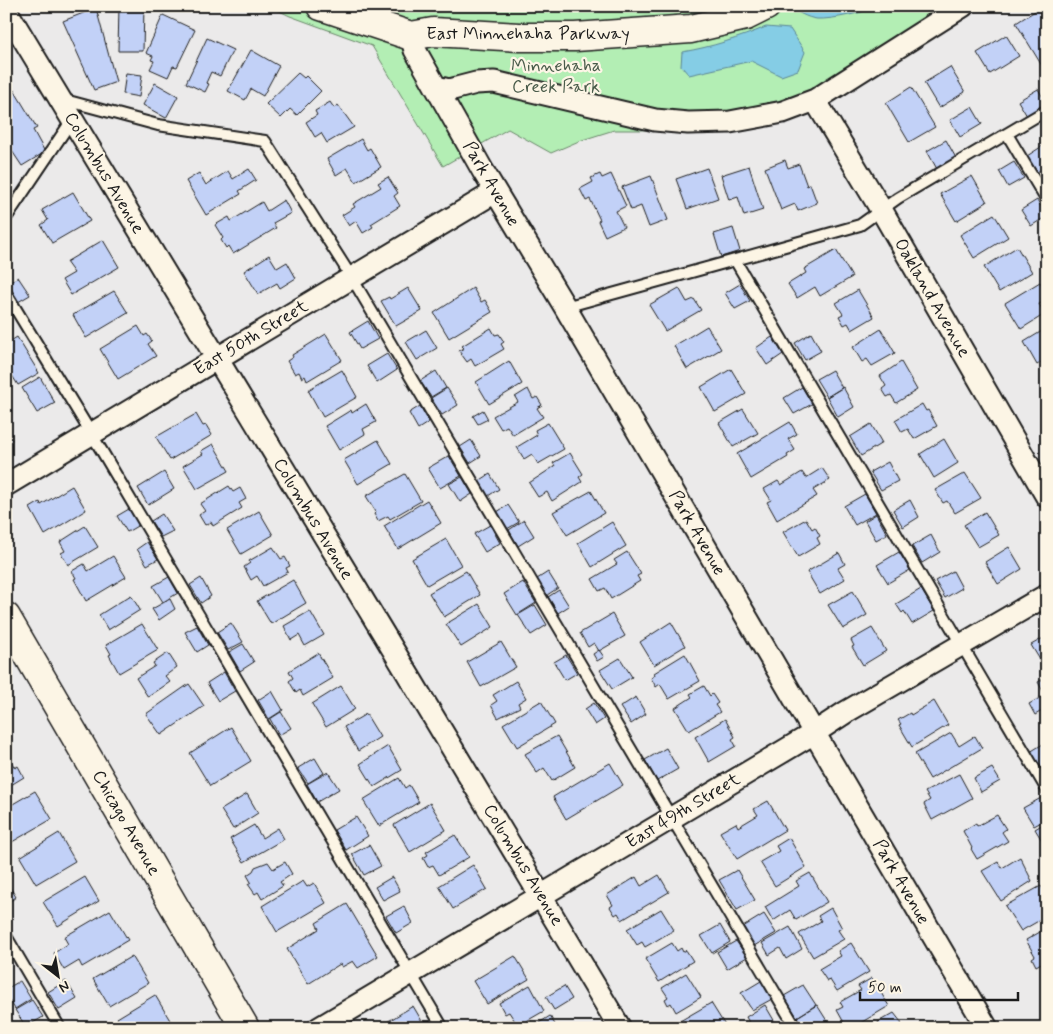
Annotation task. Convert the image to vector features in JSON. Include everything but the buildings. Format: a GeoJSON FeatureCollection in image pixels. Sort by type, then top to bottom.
{"type":"FeatureCollection","features":[{"type":"Feature","properties":{"kind":"street","name":"East Minnehaha Parkway"},"geometry":{"type":"LineString","coordinates":[[321,6],[411,36],[433,32],[519,37],[575,37],[682,30],[746,16],[766,6]]}},
{"type":"Feature","properties":{"kind":"street"},"geometry":{"type":"LineString","coordinates":[[436,87],[449,90],[476,83],[494,82],[655,120],[688,123],[730,122],[783,112],[815,100],[963,6]]}},
{"type":"Feature","properties":{"kind":"street","name":"Columbus Avenue"},"geometry":{"type":"LineString","coordinates":[[6,10],[620,1028]]}},
{"type":"Feature","properties":{"kind":"street","name":"Park Avenue"},"geometry":{"type":"LineString","coordinates":[[411,36],[416,50],[495,192],[565,307],[987,1028]]}},
{"type":"Feature","properties":{"kind":"street","name":"Oakland Avenue"},"geometry":{"type":"LineString","coordinates":[[815,100],[882,211],[1047,497]]}},
{"type":"Feature","properties":{"kind":"street","name":"East 50th Street"},"geometry":{"type":"LineString","coordinates":[[6,485],[495,192]]}},
{"type":"Feature","properties":{"kind":"street","name":"East 49th Street"},"geometry":{"type":"LineString","coordinates":[[319,1028],[814,733],[846,712],[1047,595]]}},
{"type":"Feature","properties":{"kind":"street","name":"Chicago Avenue"},"geometry":{"type":"LineString","coordinates":[[6,618],[246,1028]]}},
{"type":"Feature","properties":{"kind":"lane"},"geometry":{"type":"LineString","coordinates":[[59,99],[158,125],[265,141],[352,278],[796,1028]]}},
{"type":"Feature","properties":{"kind":"lane"},"geometry":{"type":"LineString","coordinates":[[565,307],[860,225],[898,198],[1047,110]]}},
{"type":"Feature","properties":{"kind":"lane"},"geometry":{"type":"LineString","coordinates":[[6,218],[72,120]]}},
{"type":"Feature","properties":{"kind":"lane"},"geometry":{"type":"LineString","coordinates":[[1007,134],[1047,202]]}},
{"type":"Feature","properties":{"kind":"lane"},"geometry":{"type":"LineString","coordinates":[[735,260],[1047,790]]}},
{"type":"Feature","properties":{"kind":"lane"},"geometry":{"type":"LineString","coordinates":[[6,293],[443,1028]]}},
{"type":"Feature","properties":{"kind":"lane"},"geometry":{"type":"LineString","coordinates":[[6,936],[60,1028]]}},
{"type":"Feature","properties":{"kind":"green space","name":"Minnehaha Creek Park"},"geometry":{"type":"Polygon","coordinates":[[[269,6],[979,6],[868,75],[747,130],[700,134],[659,130],[614,130],[579,141],[551,153],[508,129],[443,166],[372,46],[290,16],[269,6]]]}},
{"type":"Feature","properties":{"kind":"water"},"geometry":{"type":"Polygon","coordinates":[[[789,6],[879,6],[849,15],[817,19],[802,14],[789,6]]]}},
{"type":"Feature","properties":{"kind":"water"},"geometry":{"type":"Polygon","coordinates":[[[766,27],[790,29],[805,52],[798,70],[781,76],[751,61],[689,75],[681,66],[682,52],[725,42],[766,27]]]}}]}
